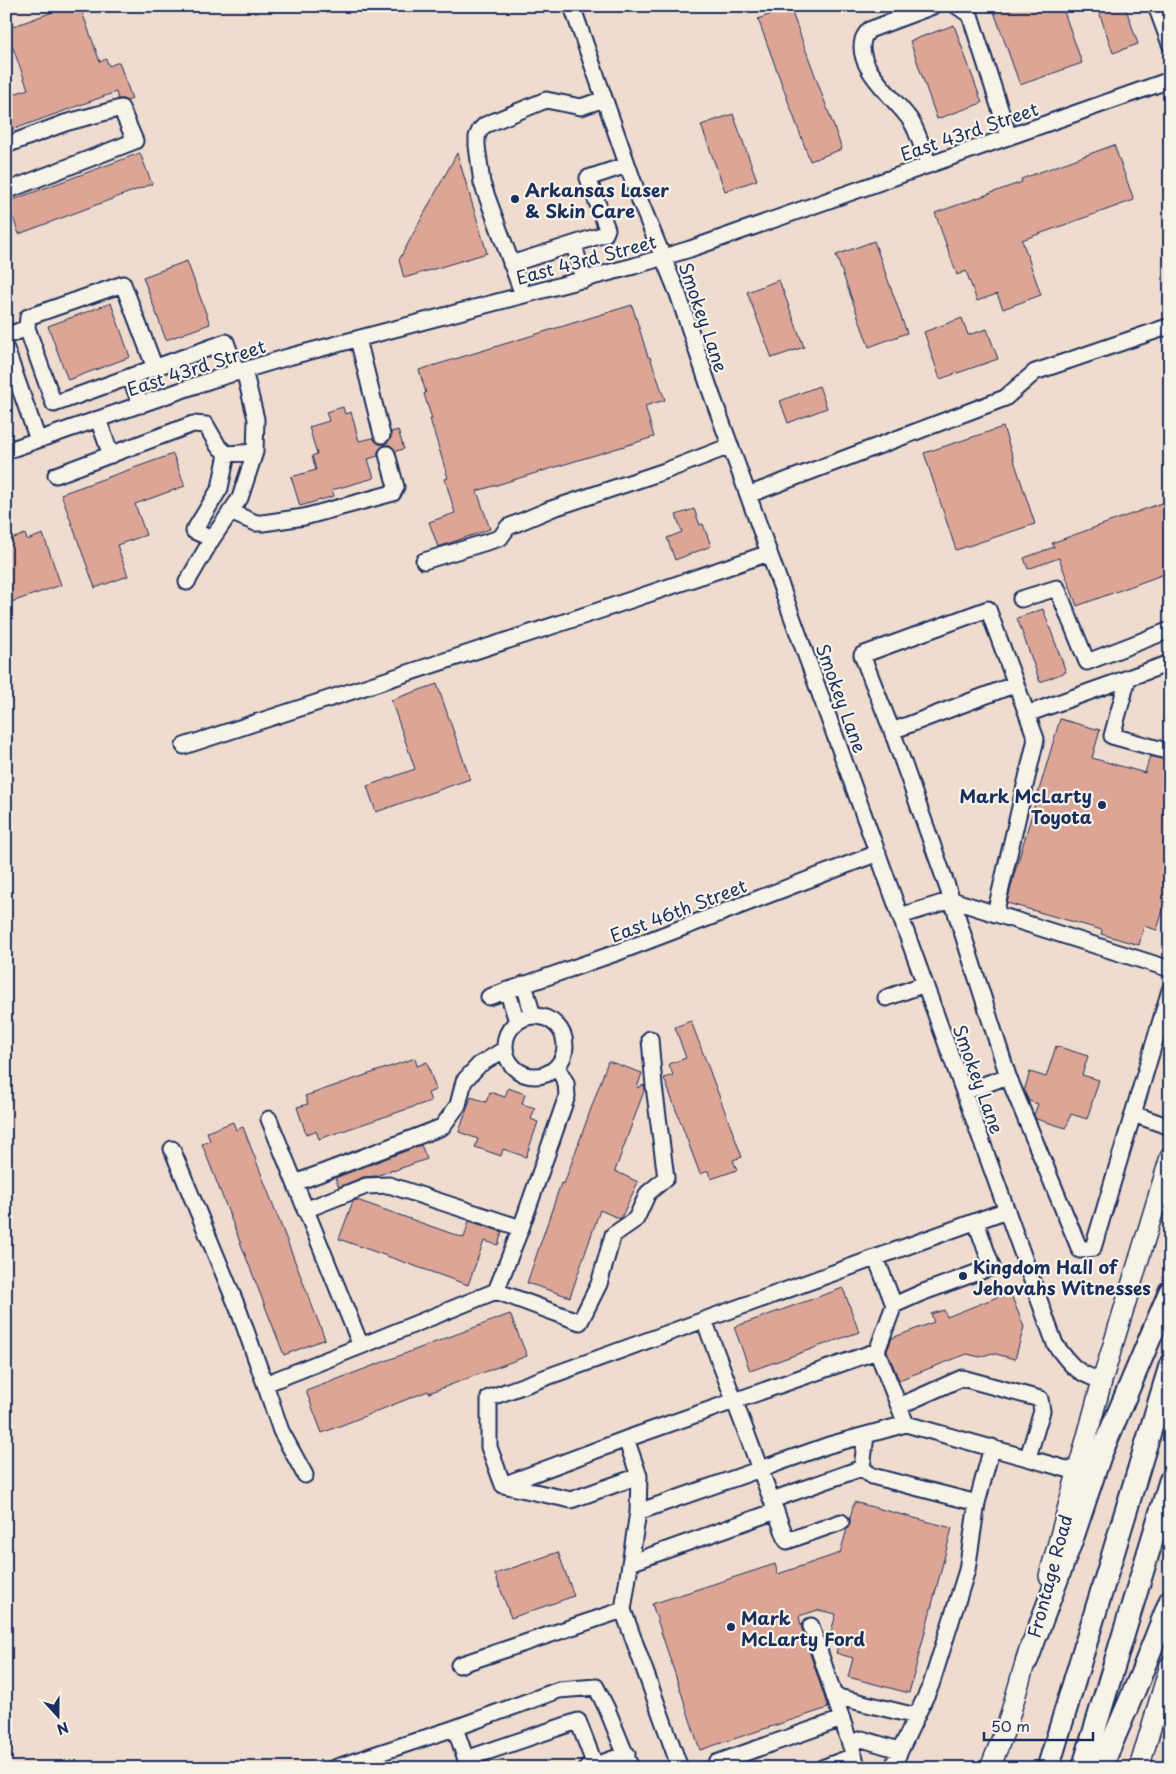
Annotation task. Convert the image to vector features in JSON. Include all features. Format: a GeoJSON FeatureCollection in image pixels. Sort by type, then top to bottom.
{"type":"FeatureCollection","features":[{"type":"Feature","properties":{"kind":"highway"},"geometry":{"type":"LineString","coordinates":[[1027,1660],[1074,1534],[1100,1456],[1170,1291]]}},
{"type":"Feature","properties":{"kind":"highway"},"geometry":{"type":"LineString","coordinates":[[1048,1768],[1170,1366]]}},
{"type":"Feature","properties":{"kind":"highway"},"geometry":{"type":"LineString","coordinates":[[1083,1768],[1170,1480]]}},
{"type":"Feature","properties":{"kind":"highway"},"geometry":{"type":"LineString","coordinates":[[1101,1768],[1170,1601]]}},
{"type":"Feature","properties":{"kind":"main road","name":"Frontage Road"},"geometry":{"type":"LineString","coordinates":[[990,1768],[1007,1725],[1027,1660],[1102,1381],[1170,1157]]}},
{"type":"Feature","properties":{"kind":"main road"},"geometry":{"type":"LineString","coordinates":[[1139,1768],[1170,1666]]}},
{"type":"Feature","properties":{"kind":"street","name":"Smokey Lane"},"geometry":{"type":"LineString","coordinates":[[572,6],[628,165],[678,294],[730,446],[1055,1344],[1075,1369],[1085,1376],[1102,1381]]}},
{"type":"Feature","properties":{"kind":"street"},"geometry":{"type":"LineString","coordinates":[[929,165],[912,124],[900,106],[877,82],[868,68],[862,54],[862,40],[869,30],[932,6]]}},
{"type":"Feature","properties":{"kind":"street"},"geometry":{"type":"LineString","coordinates":[[957,6],[970,15],[1009,136]]}},
{"type":"Feature","properties":{"kind":"street"},"geometry":{"type":"LineString","coordinates":[[1156,6],[1170,44]]}},
{"type":"Feature","properties":{"kind":"street","name":"East 43rd Street"},"geometry":{"type":"LineString","coordinates":[[6,451],[241,371],[584,280],[663,257],[1170,80]]}},
{"type":"Feature","properties":{"kind":"street"},"geometry":{"type":"LineString","coordinates":[[523,296],[482,183],[477,146],[480,130],[485,125],[546,100],[581,107],[604,99]]}},
{"type":"Feature","properties":{"kind":"street"},"geometry":{"type":"LineString","coordinates":[[6,145],[64,123],[121,108],[135,141],[6,191]]}},
{"type":"Feature","properties":{"kind":"street"},"geometry":{"type":"LineString","coordinates":[[511,264],[574,245],[607,232],[588,178],[628,165]]}},
{"type":"Feature","properties":{"kind":"street"},"geometry":{"type":"LineString","coordinates":[[574,245],[584,280]]}},
{"type":"Feature","properties":{"kind":"street"},"geometry":{"type":"LineString","coordinates":[[154,368],[123,284],[28,317],[27,328],[54,404],[130,376],[154,368],[226,342],[241,371],[256,419],[255,452],[240,498],[212,539],[187,582]]}},
{"type":"Feature","properties":{"kind":"street"},"geometry":{"type":"LineString","coordinates":[[748,495],[1005,398],[1035,372],[1170,326]]}},
{"type":"Feature","properties":{"kind":"street"},"geometry":{"type":"LineString","coordinates":[[6,336],[27,328]]}},
{"type":"Feature","properties":{"kind":"street"},"geometry":{"type":"LineString","coordinates":[[358,339],[382,435]]}},
{"type":"Feature","properties":{"kind":"street"},"geometry":{"type":"LineString","coordinates":[[7,353],[38,440]]}},
{"type":"Feature","properties":{"kind":"street"},"geometry":{"type":"LineString","coordinates":[[130,376],[141,404]]}},
{"type":"Feature","properties":{"kind":"street"},"geometry":{"type":"LineString","coordinates":[[98,419],[111,455]]}},
{"type":"Feature","properties":{"kind":"street"},"geometry":{"type":"LineString","coordinates":[[56,476],[193,424],[206,425],[218,446],[227,454],[255,452]]}},
{"type":"Feature","properties":{"kind":"street"},"geometry":{"type":"LineString","coordinates":[[424,560],[500,538],[508,527],[551,509],[665,471],[730,446]]}},
{"type":"Feature","properties":{"kind":"street"},"geometry":{"type":"LineString","coordinates":[[212,539],[194,531],[220,488],[227,454]]}},
{"type":"Feature","properties":{"kind":"street"},"geometry":{"type":"LineString","coordinates":[[230,512],[256,523],[304,517],[393,492],[396,488],[387,454]]}},
{"type":"Feature","properties":{"kind":"street"},"geometry":{"type":"LineString","coordinates":[[220,488],[240,498]]}},
{"type":"Feature","properties":{"kind":"street"},"geometry":{"type":"LineString","coordinates":[[184,746],[769,553]]}},
{"type":"Feature","properties":{"kind":"street"},"geometry":{"type":"LineString","coordinates":[[1021,600],[1057,588],[1087,662],[1170,630]]}},
{"type":"Feature","properties":{"kind":"street"},"geometry":{"type":"LineString","coordinates":[[995,914],[1036,739],[988,609],[862,655],[892,731],[952,900],[1008,1076],[1080,1250],[1093,1248],[1170,990]]}},
{"type":"Feature","properties":{"kind":"street"},"geometry":{"type":"LineString","coordinates":[[1028,714],[1170,663]]}},
{"type":"Feature","properties":{"kind":"street"},"geometry":{"type":"LineString","coordinates":[[1128,678],[1112,736],[1170,752]]}},
{"type":"Feature","properties":{"kind":"street"},"geometry":{"type":"LineString","coordinates":[[892,731],[1016,684]]}},
{"type":"Feature","properties":{"kind":"street","name":"East 46th Street"},"geometry":{"type":"LineString","coordinates":[[489,997],[616,953],[878,853]]}},
{"type":"Feature","properties":{"kind":"street"},"geometry":{"type":"LineString","coordinates":[[900,916],[952,900],[1170,969]]}},
{"type":"Feature","properties":{"kind":"street"},"geometry":{"type":"LineString","coordinates":[[524,984],[533,1016]]}},
{"type":"Feature","properties":{"kind":"street"},"geometry":{"type":"LineString","coordinates":[[886,998],[925,984]]}},
{"type":"Feature","properties":{"kind":"street"},"geometry":{"type":"LineString","coordinates":[[507,990],[517,1021]]}},
{"type":"Feature","properties":{"kind":"street"},"geometry":{"type":"LineString","coordinates":[[533,1016],[544,1017],[553,1021],[565,1038],[566,1048],[563,1058],[550,1073],[540,1076],[530,1076],[513,1068],[507,1059],[504,1048],[506,1034],[511,1027],[517,1021],[533,1016]]}},
{"type":"Feature","properties":{"kind":"street"},"geometry":{"type":"LineString","coordinates":[[266,1384],[496,1291],[580,1322],[599,1284],[613,1235],[636,1219],[648,1193],[666,1178],[650,1039]]}},
{"type":"Feature","properties":{"kind":"street"},"geometry":{"type":"LineString","coordinates":[[295,1183],[442,1127],[458,1105],[464,1081],[478,1065],[504,1048]]}},
{"type":"Feature","properties":{"kind":"street"},"geometry":{"type":"LineString","coordinates":[[496,1291],[521,1228],[566,1096],[566,1083],[557,1067]]}},
{"type":"Feature","properties":{"kind":"street"},"geometry":{"type":"LineString","coordinates":[[964,1092],[1008,1076]]}},
{"type":"Feature","properties":{"kind":"street"},"geometry":{"type":"LineString","coordinates":[[1133,1114],[1170,1127]]}},
{"type":"Feature","properties":{"kind":"street"},"geometry":{"type":"LineString","coordinates":[[269,1119],[361,1346]]}},
{"type":"Feature","properties":{"kind":"street"},"geometry":{"type":"LineString","coordinates":[[172,1149],[239,1311],[281,1431],[305,1475]]}},
{"type":"Feature","properties":{"kind":"street"},"geometry":{"type":"LineString","coordinates":[[305,1210],[366,1186],[389,1185],[521,1228]]}},
{"type":"Feature","properties":{"kind":"street"},"geometry":{"type":"LineString","coordinates":[[503,1485],[489,1446],[489,1398],[1007,1210]]}},
{"type":"Feature","properties":{"kind":"street"},"geometry":{"type":"LineString","coordinates":[[894,1305],[992,1267],[976,1222]]}},
{"type":"Feature","properties":{"kind":"street"},"geometry":{"type":"LineString","coordinates":[[876,1258],[894,1305],[877,1351],[906,1424]]}},
{"type":"Feature","properties":{"kind":"street"},"geometry":{"type":"LineString","coordinates":[[704,1320],[787,1541],[842,1522]]}},
{"type":"Feature","properties":{"kind":"street"},"geometry":{"type":"LineString","coordinates":[[503,1485],[734,1400],[877,1351]]}},
{"type":"Feature","properties":{"kind":"street"},"geometry":{"type":"LineString","coordinates":[[899,1406],[962,1378],[1040,1399],[1042,1412],[1028,1457]]}},
{"type":"Feature","properties":{"kind":"street"},"geometry":{"type":"LineString","coordinates":[[638,1512],[829,1446],[906,1424],[1077,1472]]}},
{"type":"Feature","properties":{"kind":"street"},"geometry":{"type":"LineString","coordinates":[[862,1468],[866,1435]]}},
{"type":"Feature","properties":{"kind":"street"},"geometry":{"type":"LineString","coordinates":[[626,1439],[639,1476],[638,1512],[622,1610],[680,1768]]}},
{"type":"Feature","properties":{"kind":"street"},"geometry":{"type":"LineString","coordinates":[[892,1768],[931,1685],[967,1570],[976,1504],[992,1447]]}},
{"type":"Feature","properties":{"kind":"street"},"geometry":{"type":"LineString","coordinates":[[862,1468],[872,1476],[976,1504]]}},
{"type":"Feature","properties":{"kind":"street"},"geometry":{"type":"LineString","coordinates":[[630,1564],[862,1468]]}},
{"type":"Feature","properties":{"kind":"street"},"geometry":{"type":"LineString","coordinates":[[503,1485],[571,1500],[639,1476]]}},
{"type":"Feature","properties":{"kind":"street"},"geometry":{"type":"LineString","coordinates":[[459,1665],[622,1610]]}},
{"type":"Feature","properties":{"kind":"street"},"geometry":{"type":"LineString","coordinates":[[811,1626],[854,1756]]}},
{"type":"Feature","properties":{"kind":"street"},"geometry":{"type":"LineString","coordinates":[[334,1768],[455,1728],[559,1690],[596,1687],[629,1761],[591,1766],[578,1721],[468,1764],[455,1728]]}},
{"type":"Feature","properties":{"kind":"street"},"geometry":{"type":"LineString","coordinates":[[834,1696],[916,1716]]}},
{"type":"Feature","properties":{"kind":"street"},"geometry":{"type":"LineString","coordinates":[[717,1768],[716,1763],[842,1719]]}},
{"type":"Feature","properties":{"kind":"street"},"geometry":{"type":"LineString","coordinates":[[822,1768],[854,1756],[862,1739],[899,1750]]}},
{"type":"Feature","properties":{"kind":"building"},"geometry":{"type":"Polygon","coordinates":[[[69,6],[80,6],[100,62],[106,59],[109,66],[119,62],[132,99],[127,101],[118,99],[116,92],[6,132],[6,97],[28,89],[6,29],[69,6]]]}},
{"type":"Feature","properties":{"kind":"building"},"geometry":{"type":"Polygon","coordinates":[[[992,6],[1062,6],[1082,63],[1020,85],[992,6]]]}},
{"type":"Feature","properties":{"kind":"building"},"geometry":{"type":"Polygon","coordinates":[[[1097,6],[1125,6],[1138,44],[1113,53],[1097,6]]]}},
{"type":"Feature","properties":{"kind":"building"},"geometry":{"type":"Polygon","coordinates":[[[790,7],[842,149],[810,161],[758,19],[790,7]]]}},
{"type":"Feature","properties":{"kind":"building"},"geometry":{"type":"Polygon","coordinates":[[[954,25],[982,103],[937,119],[910,41],[954,25]]]}},
{"type":"Feature","properties":{"kind":"building"},"geometry":{"type":"Polygon","coordinates":[[[733,114],[757,180],[725,191],[701,125],[733,114]]]}},
{"type":"Feature","properties":{"kind":"building"},"geometry":{"type":"Polygon","coordinates":[[[1114,145],[1134,200],[1022,240],[1041,295],[1003,309],[997,294],[977,301],[966,271],[957,275],[935,213],[1022,182],[1021,179],[1114,145]]]}},
{"type":"Feature","properties":{"kind":"building"},"geometry":{"type":"Polygon","coordinates":[[[140,153],[152,184],[19,234],[7,202],[140,153]]]}},
{"type":"Feature","properties":{"kind":"building"},"geometry":{"type":"Polygon","coordinates":[[[457,153],[487,253],[404,278],[399,260],[457,153]]]}},
{"type":"Feature","properties":{"kind":"building"},"geometry":{"type":"Polygon","coordinates":[[[874,241],[907,333],[869,347],[836,255],[874,241]]]}},
{"type":"Feature","properties":{"kind":"building"},"geometry":{"type":"Polygon","coordinates":[[[187,261],[210,324],[166,340],[143,277],[187,261]]]}},
{"type":"Feature","properties":{"kind":"building"},"geometry":{"type":"Polygon","coordinates":[[[779,280],[804,347],[772,358],[747,292],[779,280]]]}},
{"type":"Feature","properties":{"kind":"building"},"geometry":{"type":"Polygon","coordinates":[[[111,303],[130,357],[68,380],[48,326],[111,303]]]}},
{"type":"Feature","properties":{"kind":"building"},"geometry":{"type":"Polygon","coordinates":[[[632,305],[648,357],[650,357],[665,400],[645,406],[654,437],[477,491],[490,529],[438,547],[429,522],[455,513],[445,479],[448,478],[430,419],[432,419],[419,370],[632,305]]]}},
{"type":"Feature","properties":{"kind":"building"},"geometry":{"type":"Polygon","coordinates":[[[962,318],[968,335],[987,329],[998,359],[940,379],[924,332],[962,318]]]}},
{"type":"Feature","properties":{"kind":"building"},"geometry":{"type":"Polygon","coordinates":[[[819,386],[827,408],[788,423],[780,401],[819,386]]]}},
{"type":"Feature","properties":{"kind":"building"},"geometry":{"type":"Polygon","coordinates":[[[343,407],[345,414],[351,412],[359,441],[373,438],[379,444],[385,444],[391,438],[391,432],[398,430],[404,449],[396,451],[390,445],[384,445],[378,451],[378,456],[368,459],[374,478],[332,490],[334,496],[300,506],[291,477],[316,470],[312,456],[317,454],[309,427],[329,421],[326,412],[343,407]]]}},
{"type":"Feature","properties":{"kind":"building"},"geometry":{"type":"Polygon","coordinates":[[[1003,427],[1035,524],[956,550],[924,453],[1003,427]]]}},
{"type":"Feature","properties":{"kind":"building"},"geometry":{"type":"Polygon","coordinates":[[[173,454],[185,486],[135,504],[146,535],[117,545],[128,576],[95,588],[61,494],[173,454]]]}},
{"type":"Feature","properties":{"kind":"building"},"geometry":{"type":"Polygon","coordinates":[[[1170,500],[1170,572],[1077,606],[1059,558],[1028,569],[1024,558],[1054,547],[1052,543],[1170,500]]]}},
{"type":"Feature","properties":{"kind":"building"},"geometry":{"type":"Polygon","coordinates":[[[694,509],[700,525],[703,524],[711,546],[675,560],[667,538],[682,532],[676,515],[694,509]]]}},
{"type":"Feature","properties":{"kind":"building"},"geometry":{"type":"Polygon","coordinates":[[[25,534],[27,540],[43,534],[61,585],[6,604],[6,541],[25,534]]]}},
{"type":"Feature","properties":{"kind":"building"},"geometry":{"type":"Polygon","coordinates":[[[1043,609],[1066,672],[1040,682],[1017,618],[1043,609]]]}},
{"type":"Feature","properties":{"kind":"building"},"geometry":{"type":"Polygon","coordinates":[[[437,684],[470,779],[376,812],[367,786],[415,769],[391,700],[437,684]]]}},
{"type":"Feature","properties":{"kind":"building","name":"Mark McLarty Toyota"},"geometry":{"type":"Polygon","coordinates":[[[1060,719],[1100,730],[1092,758],[1145,773],[1150,756],[1170,761],[1170,898],[1167,897],[1157,930],[1144,926],[1139,945],[1101,934],[1102,930],[1007,903],[1060,719]]]}},
{"type":"Feature","properties":{"kind":"building"},"geometry":{"type":"Polygon","coordinates":[[[691,1021],[742,1157],[733,1160],[737,1170],[711,1179],[708,1171],[700,1174],[664,1078],[673,1075],[669,1064],[686,1058],[675,1027],[691,1021]]]}},
{"type":"Feature","properties":{"kind":"building"},"geometry":{"type":"Polygon","coordinates":[[[1056,1046],[1088,1056],[1082,1075],[1099,1080],[1087,1119],[1071,1114],[1066,1128],[1036,1119],[1034,1115],[1038,1104],[1029,1101],[1024,1091],[1030,1072],[1046,1077],[1056,1046]]]}},
{"type":"Feature","properties":{"kind":"building"},"geometry":{"type":"Polygon","coordinates":[[[415,1058],[417,1066],[427,1062],[436,1090],[428,1093],[431,1101],[319,1139],[316,1131],[306,1134],[297,1107],[308,1104],[305,1096],[415,1058]]]}},
{"type":"Feature","properties":{"kind":"building"},"geometry":{"type":"Polygon","coordinates":[[[608,1061],[642,1073],[637,1088],[644,1085],[645,1088],[615,1171],[638,1182],[620,1219],[600,1210],[570,1297],[527,1283],[561,1183],[564,1184],[608,1061]]]}},
{"type":"Feature","properties":{"kind":"building"},"geometry":{"type":"Polygon","coordinates":[[[508,1088],[525,1094],[522,1104],[535,1108],[531,1119],[538,1122],[526,1157],[503,1149],[501,1156],[475,1147],[478,1139],[459,1132],[471,1097],[486,1102],[490,1092],[505,1097],[508,1088]]]}},
{"type":"Feature","properties":{"kind":"building"},"geometry":{"type":"Polygon","coordinates":[[[233,1122],[236,1130],[243,1127],[325,1339],[284,1355],[202,1144],[210,1141],[207,1132],[233,1122]]]}},
{"type":"Feature","properties":{"kind":"building"},"geometry":{"type":"Polygon","coordinates":[[[421,1145],[427,1159],[376,1176],[363,1177],[339,1187],[335,1178],[421,1145]]]}},
{"type":"Feature","properties":{"kind":"building"},"geometry":{"type":"Polygon","coordinates":[[[357,1200],[464,1238],[469,1221],[502,1232],[498,1245],[484,1241],[468,1285],[339,1239],[353,1201],[357,1200]]]}},
{"type":"Feature","properties":{"kind":"building"},"geometry":{"type":"Polygon","coordinates":[[[843,1288],[859,1332],[750,1371],[734,1327],[843,1288]]]}},
{"type":"Feature","properties":{"kind":"building"},"geometry":{"type":"Polygon","coordinates":[[[1010,1292],[1024,1327],[1015,1359],[992,1353],[980,1357],[967,1354],[899,1380],[887,1351],[892,1338],[934,1322],[931,1314],[944,1310],[947,1317],[1010,1292]]]}},
{"type":"Feature","properties":{"kind":"building"},"geometry":{"type":"Polygon","coordinates":[[[510,1314],[527,1356],[429,1393],[428,1391],[322,1433],[306,1391],[510,1314]]]}},
{"type":"Feature","properties":{"kind":"building","name":"Mark McLarty Ford"},"geometry":{"type":"Polygon","coordinates":[[[854,1502],[952,1528],[909,1693],[848,1677],[853,1658],[836,1653],[839,1641],[829,1639],[836,1614],[818,1610],[799,1616],[828,1708],[700,1750],[652,1604],[775,1564],[778,1574],[840,1553],[850,1524],[854,1502]]]}},
{"type":"Feature","properties":{"kind":"building"},"geometry":{"type":"Polygon","coordinates":[[[558,1552],[574,1596],[511,1618],[495,1574],[558,1552]]]}},
{"type":"Feature","properties":{"kind":"place","name":"Arkansas Laser & Skin Care"},"geometry":{"type":"Point","coordinates":[515,199]}},
{"type":"Feature","properties":{"kind":"place","name":"Mark McLarty Toyota"},"geometry":{"type":"Point","coordinates":[1102,805]}},
{"type":"Feature","properties":{"kind":"place","name":"Kingdom Hall of Jehovahs Witnesses"},"geometry":{"type":"Point","coordinates":[963,1276]}},
{"type":"Feature","properties":{"kind":"place","name":"Mark McLarty Ford"},"geometry":{"type":"Point","coordinates":[731,1627]}}]}
